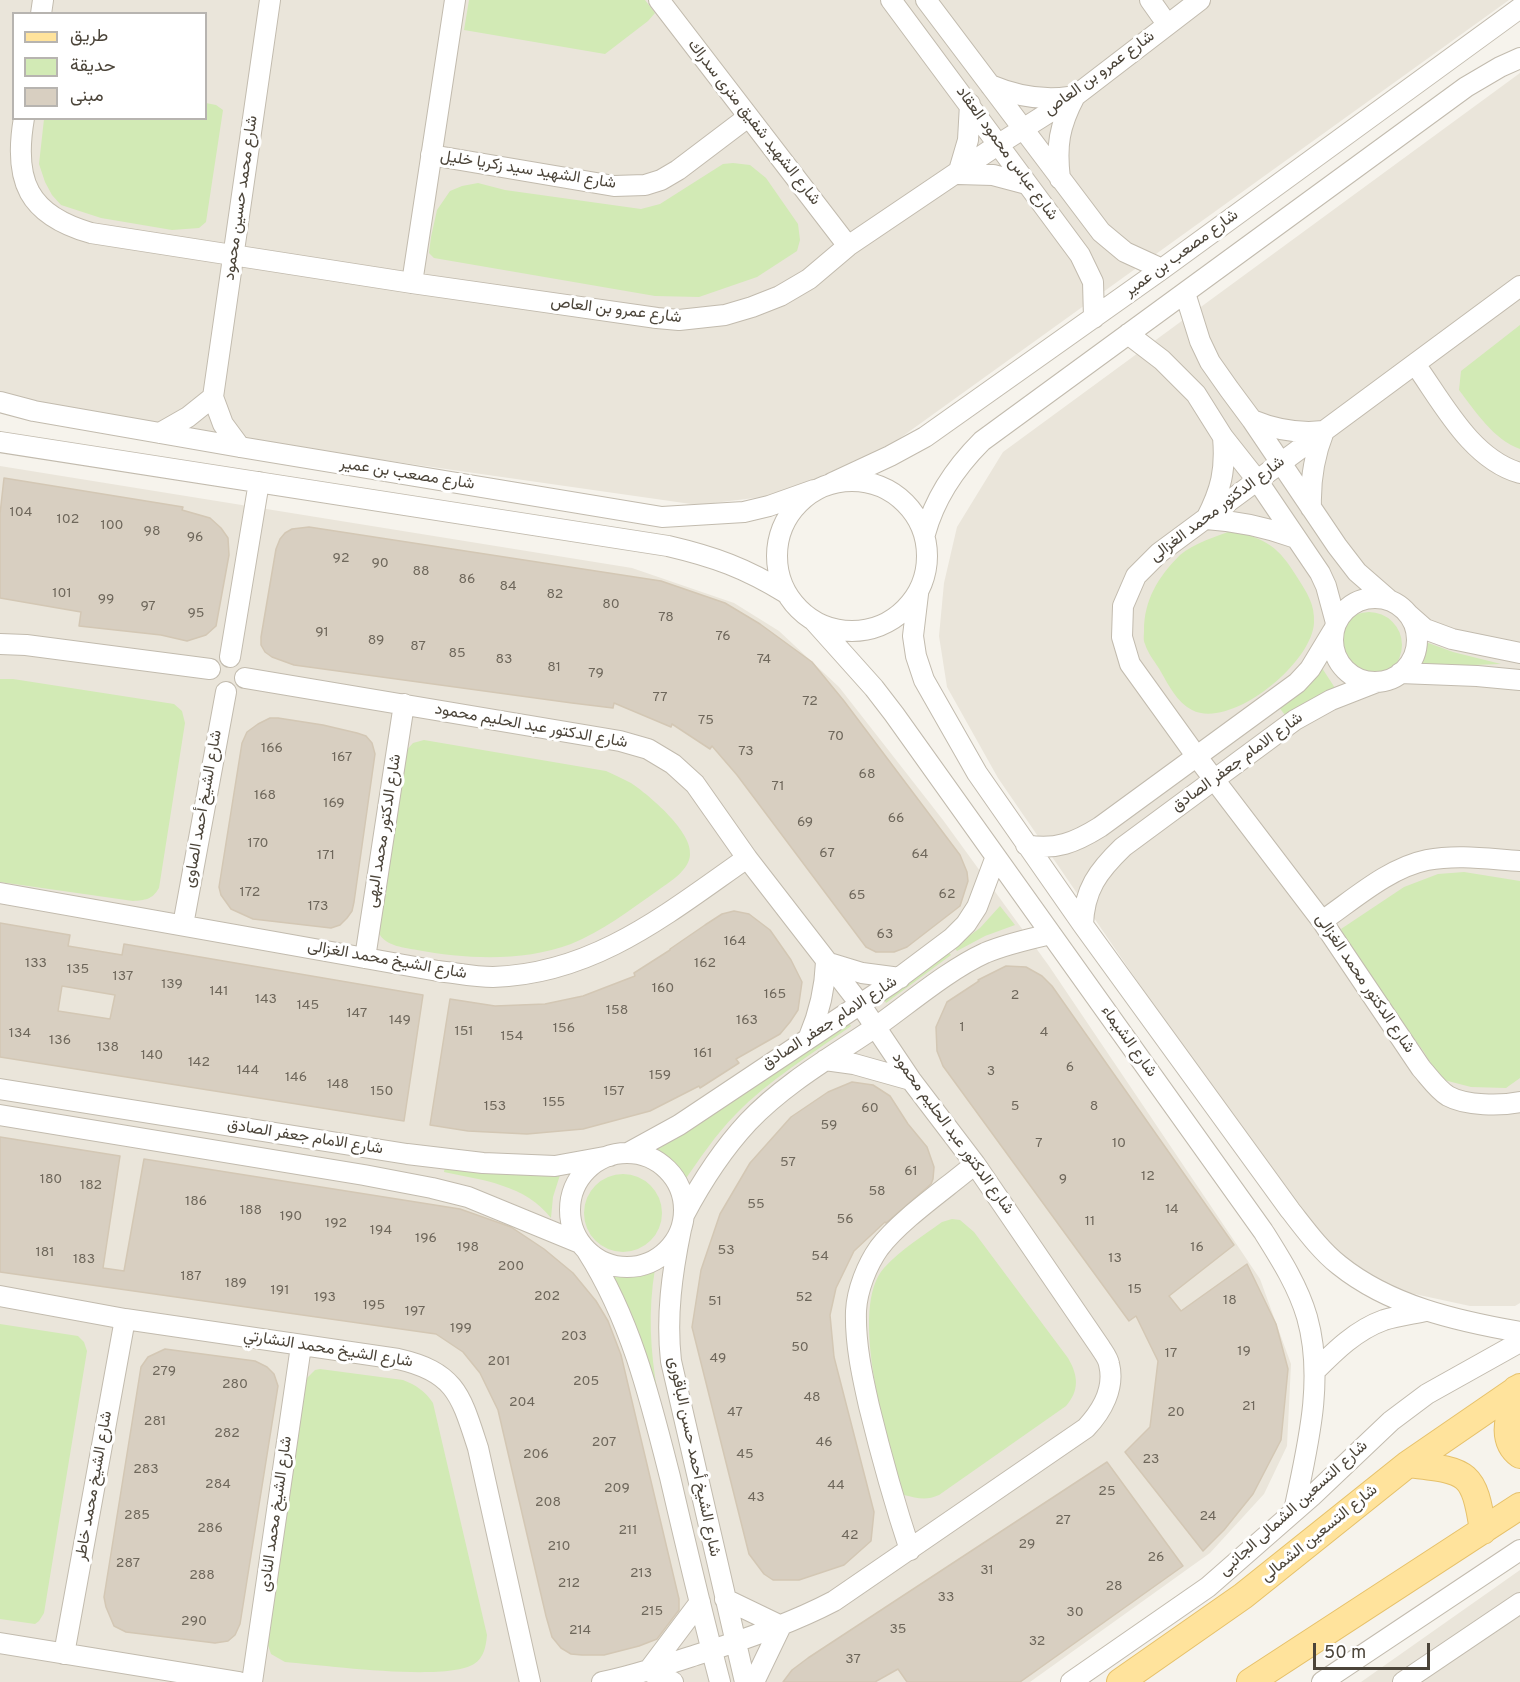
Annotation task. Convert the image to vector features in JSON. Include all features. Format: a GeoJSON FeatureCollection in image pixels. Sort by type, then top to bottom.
{"type":"FeatureCollection","features":[{"type":"Feature","properties":{"kind":"main road"},"geometry":{"type":"LineString","coordinates":[[1518,1388],[1507,1426],[1508,1440],[1514,1451],[1520,1455]]}},
{"type":"Feature","properties":{"kind":"main road","name":"شارع التسعين الشمالى"},"geometry":{"type":"LineString","coordinates":[[1120,1682],[1243,1596],[1408,1464],[1518,1388]]}},
{"type":"Feature","properties":{"kind":"main road"},"geometry":{"type":"LineString","coordinates":[[1408,1464],[1457,1471],[1468,1479],[1477,1498],[1483,1531]]}},
{"type":"Feature","properties":{"kind":"main road"},"geometry":{"type":"LineString","coordinates":[[1250,1682],[1520,1506]]}},
{"type":"Feature","properties":{"kind":"street","name":"شارع محمد حسين محمود"},"geometry":{"type":"LineString","coordinates":[[240,447],[223,424],[213,397],[270,0]]}},
{"type":"Feature","properties":{"kind":"street"},"geometry":{"type":"LineString","coordinates":[[412,283],[455,0]]}},
{"type":"Feature","properties":{"kind":"street","name":"شارع الشهيد شفيق مترى سدراك"},"geometry":{"type":"LineString","coordinates":[[659,0],[848,246]]}},
{"type":"Feature","properties":{"kind":"street","name":"شارع عباس محمود العقاد"},"geometry":{"type":"LineString","coordinates":[[891,0],[970,104],[1088,269],[1095,295],[1094,318]]}},
{"type":"Feature","properties":{"kind":"street","name":"شارع عباس محمود العقاد"},"geometry":{"type":"LineString","coordinates":[[926,0],[1101,232],[1112,243],[1137,259],[1162,269]]}},
{"type":"Feature","properties":{"kind":"street"},"geometry":{"type":"LineString","coordinates":[[1150,0],[1167,24]]}},
{"type":"Feature","properties":{"kind":"street","name":"شارع عمرو بن العاص"},"geometry":{"type":"LineString","coordinates":[[24,120],[20,159],[27,188],[34,200],[57,220],[72,227],[91,232],[412,283],[657,318],[701,319],[743,310],[780,296],[809,279],[848,246],[958,174],[1023,128],[1075,96],[1200,0]]}},
{"type":"Feature","properties":{"kind":"street","name":"شارع مصعب بن عمير"},"geometry":{"type":"LineString","coordinates":[[832,483],[925,437],[1162,269],[1520,8]]}},
{"type":"Feature","properties":{"kind":"street","name":"شارع مصعب بن عمير"},"geometry":{"type":"LineString","coordinates":[[925,534],[930,514],[945,486],[960,464],[982,441],[1467,87],[1520,58]]}},
{"type":"Feature","properties":{"kind":"street"},"geometry":{"type":"LineString","coordinates":[[990,84],[1023,97],[1058,99],[1075,96]]}},
{"type":"Feature","properties":{"kind":"street"},"geometry":{"type":"LineString","coordinates":[[1060,179],[1057,157],[1059,136],[1065,115],[1075,96]]}},
{"type":"Feature","properties":{"kind":"street"},"geometry":{"type":"LineString","coordinates":[[970,104],[968,140],[958,174],[993,175],[1027,184]]}},
{"type":"Feature","properties":{"kind":"street","name":"شارع الشهيد سيد زكريا خليل"},"geometry":{"type":"LineString","coordinates":[[431,155],[614,186],[645,185],[661,180],[678,170],[748,117]]}},
{"type":"Feature","properties":{"kind":"street","name":"شارع الدكتور محمد الغزالى"},"geometry":{"type":"LineString","coordinates":[[1520,286],[1159,553],[1136,576],[1123,606],[1122,637],[1130,664],[1197,757],[1322,921],[1421,1068],[1447,1096],[1464,1101],[1505,1106],[1520,1102]]}},
{"type":"Feature","properties":{"kind":"street"},"geometry":{"type":"LineString","coordinates":[[1185,293],[1200,340],[1210,362],[1357,572],[1425,629],[1452,639],[1520,653]]}},
{"type":"Feature","properties":{"kind":"street"},"geometry":{"type":"LineString","coordinates":[[1128,334],[1179,376],[1196,394],[1223,437],[1257,480],[1323,579],[1332,605],[1335,627],[1333,648],[1340,664],[1360,679],[1377,682],[1393,678],[1400,673],[1414,655],[1416,644],[1413,622],[1407,613]]}},
{"type":"Feature","properties":{"kind":"street"},"geometry":{"type":"LineString","coordinates":[[1414,364],[1473,445],[1489,459],[1520,473]]}},
{"type":"Feature","properties":{"kind":"street"},"geometry":{"type":"LineString","coordinates":[[160,433],[188,417],[213,397]]}},
{"type":"Feature","properties":{"kind":"street","name":"شارع مصعب بن عمير"},"geometry":{"type":"LineString","coordinates":[[0,402],[34,411],[240,447],[662,517],[744,512],[814,490]]}},
{"type":"Feature","properties":{"kind":"street"},"geometry":{"type":"LineString","coordinates":[[1252,420],[1287,431],[1324,431],[1311,476],[1311,507]]}},
{"type":"Feature","properties":{"kind":"street"},"geometry":{"type":"LineString","coordinates":[[1223,437],[1225,458],[1222,479],[1216,499],[1206,519],[1242,522],[1296,538]]}},
{"type":"Feature","properties":{"kind":"street","name":"شارع مصعب بن عمير"},"geometry":{"type":"LineString","coordinates":[[0,442],[649,545],[668,546],[717,558],[786,593]]}},
{"type":"Feature","properties":{"kind":"street"},"geometry":{"type":"LineString","coordinates":[[849,480],[866,481],[882,486],[896,494],[913,512],[925,534],[928,554],[926,575],[918,594],[890,621],[872,628],[842,630],[814,621],[798,609],[786,593],[779,575],[776,555],[779,536],[786,518],[798,502],[814,490],[832,483],[849,480]]}},
{"type":"Feature","properties":{"kind":"street"},"geometry":{"type":"LineString","coordinates":[[230,657],[259,482]]}},
{"type":"Feature","properties":{"kind":"street","name":"شارع الشيماء"},"geometry":{"type":"LineString","coordinates":[[918,594],[913,636],[916,656],[924,680],[977,773],[1083,925],[1316,1243],[1363,1283],[1382,1293],[1426,1311],[1520,1332]]}},
{"type":"Feature","properties":{"kind":"street"},"geometry":{"type":"LineString","coordinates":[[1335,627],[1346,609],[1361,600],[1388,599]]}},
{"type":"Feature","properties":{"kind":"street","name":"شارع الشيماء"},"geometry":{"type":"LineString","coordinates":[[814,621],[874,688],[1263,1231],[1286,1269],[1306,1316],[1315,1371],[1314,1406],[1294,1511]]}},
{"type":"Feature","properties":{"kind":"street","name":"شارع الامام جعفر الصادق"},"geometry":{"type":"LineString","coordinates":[[1026,845],[1043,849],[1063,846],[1082,838],[1197,757],[1297,683],[1310,669],[1335,627]]}},
{"type":"Feature","properties":{"kind":"street"},"geometry":{"type":"LineString","coordinates":[[0,644],[26,645],[210,669]]}},
{"type":"Feature","properties":{"kind":"street"},"geometry":{"type":"LineString","coordinates":[[230,657],[242,664],[245,678],[242,686],[234,691],[226,692],[218,690],[213,684],[210,669],[218,659],[230,657]]}},
{"type":"Feature","properties":{"kind":"street"},"geometry":{"type":"LineString","coordinates":[[1400,673],[1520,680]]}},
{"type":"Feature","properties":{"kind":"street","name":"شارع الدكتور عبد الحليم محمود"},"geometry":{"type":"LineString","coordinates":[[245,678],[582,734],[648,749],[673,764],[695,784],[747,858],[825,962],[860,1004],[911,1080],[975,1164],[1101,1347],[1109,1364],[1110,1381],[1107,1395],[1100,1414],[1086,1428],[834,1601],[782,1626],[736,1643],[648,1671],[602,1682]]}},
{"type":"Feature","properties":{"kind":"street","name":"شارع الامام جعفر الصادق"},"geometry":{"type":"LineString","coordinates":[[1083,925],[1083,910],[1092,883],[1104,865],[1123,847],[1313,709],[1377,682]]}},
{"type":"Feature","properties":{"kind":"street","name":"شارع الشيخ أحمد الصاوى"},"geometry":{"type":"LineString","coordinates":[[183,925],[226,692]]}},
{"type":"Feature","properties":{"kind":"street","name":"شارع الدكتور محمد البهى"},"geometry":{"type":"LineString","coordinates":[[365,958],[404,704]]}},
{"type":"Feature","properties":{"kind":"street"},"geometry":{"type":"LineString","coordinates":[[1322,921],[1392,874],[1424,861],[1462,856],[1520,861]]}},
{"type":"Feature","properties":{"kind":"street","name":"شارع الشيخ محمد الغزالى"},"geometry":{"type":"LineString","coordinates":[[0,893],[365,958],[482,976],[514,975],[549,969],[587,958],[620,943],[656,922],[747,858]]}},
{"type":"Feature","properties":{"kind":"street","name":"شارع الامام جعفر الصادق"},"geometry":{"type":"LineString","coordinates":[[0,1089],[471,1162],[555,1166],[619,1155],[679,1125],[900,978],[952,938],[966,924],[977,907],[995,859]]}},
{"type":"Feature","properties":{"kind":"street","name":"شارع الامام جعفر الصادق"},"geometry":{"type":"LineString","coordinates":[[682,1222],[704,1177],[749,1121],[778,1095],[966,963],[1001,947],[1051,934]]}},
{"type":"Feature","properties":{"kind":"street"},"geometry":{"type":"LineString","coordinates":[[810,1037],[820,1013],[825,962],[862,973],[900,978]]}},
{"type":"Feature","properties":{"kind":"street"},"geometry":{"type":"LineString","coordinates":[[825,1060],[855,1064],[911,1080]]}},
{"type":"Feature","properties":{"kind":"street","name":"شارع الامام جعفر الصادق"},"geometry":{"type":"LineString","coordinates":[[0,1115],[432,1188],[468,1197],[583,1247]]}},
{"type":"Feature","properties":{"kind":"street"},"geometry":{"type":"LineString","coordinates":[[619,1155],[646,1157],[663,1166],[675,1180],[682,1197],[682,1222],[672,1246],[657,1258],[640,1266],[621,1267],[602,1262],[583,1247],[572,1226],[570,1209],[573,1191],[581,1176],[594,1163],[619,1155]]}},
{"type":"Feature","properties":{"kind":"street"},"geometry":{"type":"LineString","coordinates":[[910,1550],[891,1492],[865,1388],[857,1341],[856,1310],[861,1286],[869,1265],[880,1248],[899,1227],[975,1164]]}},
{"type":"Feature","properties":{"kind":"street"},"geometry":{"type":"LineString","coordinates":[[1263,1231],[1290,1210]]}},
{"type":"Feature","properties":{"kind":"street","name":"شارع الشيخ أحمد حسن الباقورى"},"geometry":{"type":"LineString","coordinates":[[682,1222],[669,1302],[668,1336],[671,1361],[745,1682]]}},
{"type":"Feature","properties":{"kind":"street","name":"شارع الشيخ أحمد حسن الباقورى"},"geometry":{"type":"LineString","coordinates":[[583,1247],[613,1295],[648,1390],[720,1682]]}},
{"type":"Feature","properties":{"kind":"street","name":"شارع الشيخ محمد النشارتي"},"geometry":{"type":"LineString","coordinates":[[0,1296],[125,1319],[416,1363],[446,1379],[457,1393],[466,1411],[478,1448],[530,1682]]}},
{"type":"Feature","properties":{"kind":"street"},"geometry":{"type":"LineString","coordinates":[[1315,1371],[1345,1343],[1362,1331],[1383,1321],[1426,1311]]}},
{"type":"Feature","properties":{"kind":"street","name":"شارع الشيخ محمد خاطر"},"geometry":{"type":"LineString","coordinates":[[64,1654],[125,1319]]}},
{"type":"Feature","properties":{"kind":"street","name":"شارع التسعين الشمالى الجانبى"},"geometry":{"type":"LineString","coordinates":[[1071,1682],[1208,1587],[1391,1421],[1426,1394],[1520,1342]]}},
{"type":"Feature","properties":{"kind":"street","name":"شارع الشيخ محمد النادى"},"geometry":{"type":"LineString","coordinates":[[252,1682],[301,1346]]}},
{"type":"Feature","properties":{"kind":"street"},"geometry":{"type":"LineString","coordinates":[[1322,1682],[1520,1550]]}},
{"type":"Feature","properties":{"kind":"street"},"geometry":{"type":"LineString","coordinates":[[725,1599],[782,1626],[754,1682]]}},
{"type":"Feature","properties":{"kind":"street"},"geometry":{"type":"LineString","coordinates":[[673,1682],[648,1671],[700,1602]]}},
{"type":"Feature","properties":{"kind":"street"},"geometry":{"type":"LineString","coordinates":[[1403,1682],[1520,1603]]}},
{"type":"Feature","properties":{"kind":"street"},"geometry":{"type":"LineString","coordinates":[[0,1643],[239,1682]]}},
{"type":"Feature","properties":{"kind":"shaded area"},"geometry":{"type":"Polygon","coordinates":[[[0,0],[1509,0],[871,459],[794,493],[698,505],[33,410],[0,400],[0,0]]]}},
{"type":"Feature","properties":{"kind":"shaded area"},"geometry":{"type":"Polygon","coordinates":[[[1520,73],[1520,1303],[1515,1306],[1470,1306],[1396,1290],[1327,1249],[1301,1220],[998,778],[947,687],[939,636],[944,583],[957,527],[1003,452],[1520,73]]]}},
{"type":"Feature","properties":{"kind":"shaded area"},"geometry":{"type":"Polygon","coordinates":[[[0,466],[632,568],[734,603],[779,631],[839,687],[943,820],[1049,966],[1260,1279],[1291,1364],[1287,1446],[1264,1494],[1210,1553],[1030,1682],[0,1682],[0,466]]]}},
{"type":"Feature","properties":{"kind":"shaded area"},"geometry":{"type":"Polygon","coordinates":[[[1520,1570],[1520,1682],[1361,1682],[1520,1570]]]}},
{"type":"Feature","properties":{"kind":"green space"},"geometry":{"type":"Polygon","coordinates":[[[469,0],[645,0],[655,13],[605,54],[464,30],[469,0]]]}},
{"type":"Feature","properties":{"kind":"green space"},"geometry":{"type":"Polygon","coordinates":[[[207,103],[216,105],[223,110],[206,222],[199,228],[172,230],[101,218],[61,205],[45,182],[39,164],[44,120],[207,120],[207,103]]]}},
{"type":"Feature","properties":{"kind":"green space"},"geometry":{"type":"Polygon","coordinates":[[[723,164],[750,165],[766,178],[798,224],[800,240],[797,251],[757,277],[699,297],[655,296],[434,258],[429,253],[437,210],[450,191],[462,186],[478,183],[505,190],[641,209],[660,204],[723,164]]]}},
{"type":"Feature","properties":{"kind":"green space"},"geometry":{"type":"Polygon","coordinates":[[[1520,325],[1520,449],[1493,432],[1459,390],[1461,371],[1520,325]]]}},
{"type":"Feature","properties":{"kind":"green space"},"geometry":{"type":"Polygon","coordinates":[[[1234,530],[1256,538],[1278,551],[1310,599],[1314,623],[1310,639],[1300,656],[1267,689],[1247,702],[1208,714],[1192,710],[1174,693],[1146,648],[1145,620],[1154,590],[1165,572],[1180,555],[1199,543],[1234,530]]]}},
{"type":"Feature","properties":{"kind":"green space"},"geometry":{"type":"Polygon","coordinates":[[[1363,612],[1375,612],[1387,617],[1397,627],[1402,645],[1400,658],[1387,673],[1375,678],[1363,678],[1351,673],[1341,663],[1336,651],[1336,639],[1341,627],[1351,617],[1363,612]]]}},
{"type":"Feature","properties":{"kind":"green space"},"geometry":{"type":"Polygon","coordinates":[[[1423,641],[1453,652],[1501,664],[1417,667],[1423,641]]]}},
{"type":"Feature","properties":{"kind":"green space"},"geometry":{"type":"Polygon","coordinates":[[[1322,668],[1335,688],[1285,715],[1278,706],[1315,677],[1322,668]]]}},
{"type":"Feature","properties":{"kind":"green space"},"geometry":{"type":"Polygon","coordinates":[[[0,679],[13,679],[174,704],[182,711],[185,723],[159,888],[151,897],[133,901],[0,882],[0,679]]]}},
{"type":"Feature","properties":{"kind":"green space"},"geometry":{"type":"Polygon","coordinates":[[[424,740],[609,772],[639,789],[677,825],[689,846],[689,861],[672,880],[615,920],[582,939],[553,950],[514,956],[475,957],[436,953],[392,944],[379,934],[375,922],[406,751],[413,743],[424,740]]]}},
{"type":"Feature","properties":{"kind":"green space"},"geometry":{"type":"Polygon","coordinates":[[[1464,872],[1520,881],[1520,1078],[1506,1088],[1471,1087],[1440,1079],[1424,1052],[1351,952],[1341,929],[1404,887],[1438,874],[1464,872]]]}},
{"type":"Feature","properties":{"kind":"green space"},"geometry":{"type":"Polygon","coordinates":[[[1000,906],[1015,925],[985,936],[957,951],[954,947],[980,928],[1000,906]]]}},
{"type":"Feature","properties":{"kind":"green space"},"geometry":{"type":"Polygon","coordinates":[[[948,951],[951,955],[886,1003],[883,998],[948,951]]]}},
{"type":"Feature","properties":{"kind":"green space"},"geometry":{"type":"Polygon","coordinates":[[[846,1018],[851,1026],[777,1079],[728,1122],[682,1184],[670,1166],[653,1149],[737,1098],[846,1018]]]}},
{"type":"Feature","properties":{"kind":"green space"},"geometry":{"type":"Polygon","coordinates":[[[445,1166],[560,1175],[553,1197],[551,1218],[541,1207],[516,1191],[488,1181],[444,1172],[445,1166]]]}},
{"type":"Feature","properties":{"kind":"green space"},"geometry":{"type":"Polygon","coordinates":[[[623,1174],[638,1177],[655,1191],[662,1213],[659,1228],[645,1245],[623,1252],[608,1249],[591,1235],[584,1213],[587,1198],[601,1181],[623,1174]]]}},
{"type":"Feature","properties":{"kind":"green space"},"geometry":{"type":"Polygon","coordinates":[[[952,1219],[960,1220],[974,1232],[1068,1358],[1074,1370],[1076,1382],[1074,1394],[1066,1406],[939,1495],[917,1498],[904,1495],[897,1483],[873,1372],[869,1312],[874,1287],[884,1268],[897,1255],[942,1222],[952,1219]]]}},
{"type":"Feature","properties":{"kind":"green space"},"geometry":{"type":"Polygon","coordinates":[[[655,1269],[651,1300],[651,1331],[658,1394],[652,1394],[610,1274],[645,1273],[655,1269]]]}},
{"type":"Feature","properties":{"kind":"green space"},"geometry":{"type":"Polygon","coordinates":[[[0,1324],[78,1336],[84,1342],[87,1351],[44,1613],[35,1624],[0,1619],[0,1324]]]}},
{"type":"Feature","properties":{"kind":"green space"},"geometry":{"type":"Polygon","coordinates":[[[315,1370],[403,1380],[420,1389],[433,1403],[487,1635],[482,1655],[474,1664],[438,1672],[383,1671],[285,1662],[271,1654],[266,1639],[305,1380],[315,1370]]]}},
{"type":"Feature","properties":{"kind":"building"},"geometry":{"type":"Polygon","coordinates":[[[4,478],[183,507],[182,510],[210,518],[228,538],[229,555],[216,626],[206,635],[187,641],[161,635],[79,626],[81,612],[0,598],[0,514],[4,478]]]}},
{"type":"Feature","properties":{"kind":"building"},"geometry":{"type":"Polygon","coordinates":[[[309,527],[661,581],[725,603],[760,624],[812,662],[844,701],[960,855],[968,881],[960,906],[907,947],[894,952],[876,952],[866,947],[737,775],[712,746],[710,749],[672,724],[671,727],[614,703],[613,708],[572,703],[294,665],[272,657],[261,645],[261,637],[276,549],[285,533],[292,529],[309,527]]]}},
{"type":"Feature","properties":{"kind":"building"},"geometry":{"type":"Polygon","coordinates":[[[270,718],[323,725],[357,733],[366,736],[372,743],[375,754],[354,902],[347,918],[340,925],[331,928],[253,919],[231,909],[221,895],[219,887],[242,743],[247,732],[270,718]]]}},
{"type":"Feature","properties":{"kind":"building"},"geometry":{"type":"Polygon","coordinates":[[[734,911],[749,914],[770,930],[791,960],[802,982],[798,1010],[790,1022],[780,1034],[736,1059],[739,1063],[700,1088],[699,1086],[650,1111],[583,1129],[527,1134],[468,1131],[430,1125],[450,999],[495,1006],[545,1004],[583,996],[635,976],[634,973],[705,925],[722,914],[734,911]]]}},
{"type":"Feature","properties":{"kind":"building"},"geometry":{"type":"Polygon","coordinates":[[[0,923],[70,935],[68,946],[122,955],[124,944],[423,995],[404,1121],[0,1057],[0,923]],[[62,986],[58,1011],[110,1019],[115,995],[62,986]]]}},
{"type":"Feature","properties":{"kind":"building"},"geometry":{"type":"Polygon","coordinates":[[[1006,966],[1026,967],[1042,976],[1052,986],[1234,1245],[1169,1296],[1181,1311],[1247,1264],[1276,1324],[1288,1369],[1281,1440],[1253,1494],[1224,1530],[1203,1551],[1125,1452],[1150,1427],[1158,1361],[1136,1316],[1129,1321],[943,1066],[937,1051],[936,1027],[947,1002],[978,980],[1006,966]]]}},
{"type":"Feature","properties":{"kind":"building"},"geometry":{"type":"Polygon","coordinates":[[[852,1082],[873,1085],[890,1096],[908,1124],[927,1147],[934,1167],[933,1179],[931,1184],[854,1251],[836,1288],[830,1315],[834,1357],[874,1512],[871,1541],[844,1565],[799,1580],[773,1580],[764,1574],[749,1554],[692,1327],[701,1270],[720,1214],[750,1163],[791,1117],[828,1092],[852,1082]]]}},
{"type":"Feature","properties":{"kind":"building"},"geometry":{"type":"Polygon","coordinates":[[[0,1137],[120,1156],[103,1268],[124,1271],[144,1159],[460,1209],[511,1227],[544,1249],[573,1273],[596,1301],[608,1321],[621,1355],[679,1599],[679,1610],[657,1639],[639,1646],[604,1655],[571,1654],[561,1648],[552,1637],[546,1616],[498,1410],[480,1373],[463,1352],[436,1334],[0,1272],[0,1137]]]}},
{"type":"Feature","properties":{"kind":"building"},"geometry":{"type":"Polygon","coordinates":[[[165,1349],[255,1361],[267,1367],[274,1374],[278,1386],[240,1624],[235,1635],[228,1641],[215,1643],[126,1632],[114,1626],[106,1607],[104,1597],[141,1367],[148,1357],[165,1349]]]}},
{"type":"Feature","properties":{"kind":"building"},"geometry":{"type":"Polygon","coordinates":[[[1107,1462],[1183,1566],[1020,1682],[907,1682],[898,1669],[875,1682],[783,1682],[792,1670],[808,1658],[1107,1462]]]}}]}
